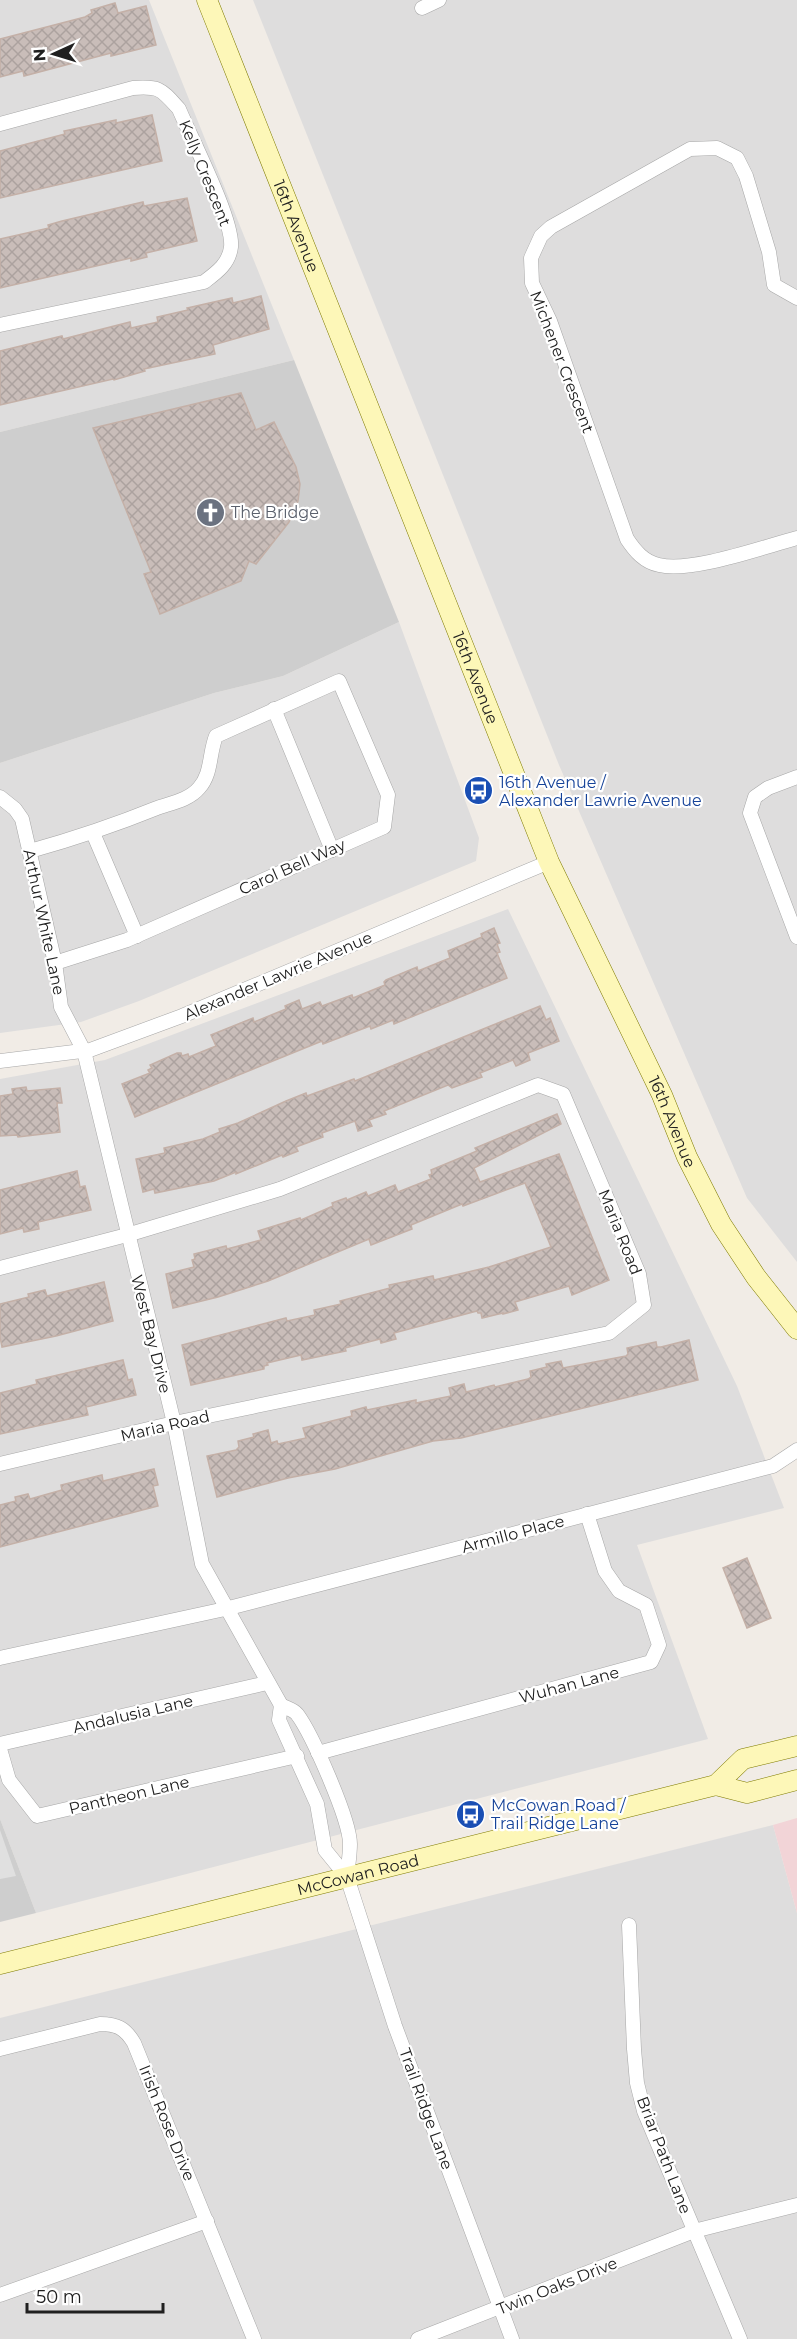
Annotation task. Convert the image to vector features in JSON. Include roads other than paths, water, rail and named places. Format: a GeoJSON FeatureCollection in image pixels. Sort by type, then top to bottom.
{"type":"FeatureCollection","features":[{"type":"Feature","properties":{"kind":"main road","name":"16th Avenue"},"geometry":{"type":"LineString","coordinates":[[207,0],[549,862],[662,1095],[687,1157],[721,1224],[756,1277],[797,1329]]}},
{"type":"Feature","properties":{"kind":"main road","name":"McCowan Road"},"geometry":{"type":"LineString","coordinates":[[716,1785],[743,1759],[797,1746]]}},
{"type":"Feature","properties":{"kind":"main road","name":"McCowan Road"},"geometry":{"type":"LineString","coordinates":[[0,1964],[716,1785],[747,1793],[797,1779]]}},
{"type":"Feature","properties":{"kind":"street"},"geometry":{"type":"LineString","coordinates":[[422,8],[439,0]]}},
{"type":"Feature","properties":{"kind":"street","name":"Kelly Crescent"},"geometry":{"type":"LineString","coordinates":[[0,124],[133,88],[153,86],[166,95],[179,109],[229,225],[231,248],[224,267],[204,282],[0,325]]}},
{"type":"Feature","properties":{"kind":"street","name":"Michener Crescent"},"geometry":{"type":"LineString","coordinates":[[797,298],[774,285],[769,252],[746,176],[737,158],[717,148],[690,149],[551,227],[541,236],[531,258],[532,283],[550,321],[627,539],[639,555],[658,565],[686,567],[797,538]]}},
{"type":"Feature","properties":{"kind":"street","name":"Carol Bell Way"},"geometry":{"type":"LineString","coordinates":[[55,963],[136,936],[384,826],[388,795],[339,681],[274,709]]}},
{"type":"Feature","properties":{"kind":"street"},"geometry":{"type":"LineString","coordinates":[[30,851],[93,833],[185,798],[199,788],[207,773],[216,736],[274,709],[332,850]]}},
{"type":"Feature","properties":{"kind":"street"},"geometry":{"type":"LineString","coordinates":[[797,777],[768,788],[755,797],[750,813],[797,936]]}},
{"type":"Feature","properties":{"kind":"street","name":"Arthur White Lane"},"geometry":{"type":"LineString","coordinates":[[0,797],[15,808],[22,819],[55,963],[61,1007],[84,1052]]}},
{"type":"Feature","properties":{"kind":"street"},"geometry":{"type":"LineString","coordinates":[[93,833],[136,936]]}},
{"type":"Feature","properties":{"kind":"street","name":"Alexander Lawrie Avenue"},"geometry":{"type":"LineString","coordinates":[[0,1061],[84,1052],[182,1016],[549,862]]}},
{"type":"Feature","properties":{"kind":"street","name":"West Bay Drive"},"geometry":{"type":"LineString","coordinates":[[84,1052],[174,1423],[202,1564],[281,1706],[295,1712],[313,1739],[344,1818],[350,1843],[346,1877]]}},
{"type":"Feature","properties":{"kind":"street","name":"Maria Road"},"geometry":{"type":"LineString","coordinates":[[0,1268],[127,1235],[280,1189],[538,1085],[563,1094],[639,1274],[644,1305],[609,1334],[174,1423],[0,1464]]}},
{"type":"Feature","properties":{"kind":"street","name":"Armillo Place"},"geometry":{"type":"LineString","coordinates":[[225,1609],[773,1466],[797,1450]]}},
{"type":"Feature","properties":{"kind":"street","name":"Wuhan Lane"},"geometry":{"type":"LineString","coordinates":[[318,1753],[651,1662],[659,1645],[646,1605],[619,1591],[605,1572],[587,1514]]}},
{"type":"Feature","properties":{"kind":"street"},"geometry":{"type":"LineString","coordinates":[[0,1658],[225,1609]]}},
{"type":"Feature","properties":{"kind":"street","name":"Andalusia Lane"},"geometry":{"type":"LineString","coordinates":[[0,1744],[267,1683]]}},
{"type":"Feature","properties":{"kind":"street","name":"West Bay Drive"},"geometry":{"type":"LineString","coordinates":[[281,1706],[279,1719],[317,1804],[325,1850],[346,1877]]}},
{"type":"Feature","properties":{"kind":"street","name":"Pantheon Lane"},"geometry":{"type":"LineString","coordinates":[[0,1749],[9,1780],[38,1816],[297,1756]]}},
{"type":"Feature","properties":{"kind":"street","name":"Trail Ridge Lane"},"geometry":{"type":"LineString","coordinates":[[346,1877],[395,2026],[512,2339]]}},
{"type":"Feature","properties":{"kind":"street","name":"Briar Path Lane"},"geometry":{"type":"LineString","coordinates":[[629,1925],[637,2083],[644,2111],[740,2339]]}},
{"type":"Feature","properties":{"kind":"street","name":"Irish Rose Drive"},"geometry":{"type":"LineString","coordinates":[[0,2049],[100,2024],[113,2024],[128,2032],[157,2097],[254,2339]]}},
{"type":"Feature","properties":{"kind":"street","name":"Twin Oaks Drive"},"geometry":{"type":"LineString","coordinates":[[418,2339],[694,2232],[797,2205]]}},
{"type":"Feature","properties":{"kind":"street"},"geometry":{"type":"LineString","coordinates":[[0,2295],[207,2221]]}},
{"type":"Feature","properties":{"kind":"place","name":"The Bridge"},"geometry":{"type":"Point","coordinates":[210,512]}},
{"type":"Feature","properties":{"kind":"place","name":"16th Avenue / Alexander Lawrie Avenue"},"geometry":{"type":"Point","coordinates":[478,791]}},
{"type":"Feature","properties":{"kind":"place","name":"McCowan Road / Trail Ridge Lane"},"geometry":{"type":"Point","coordinates":[470,1814]}}]}
